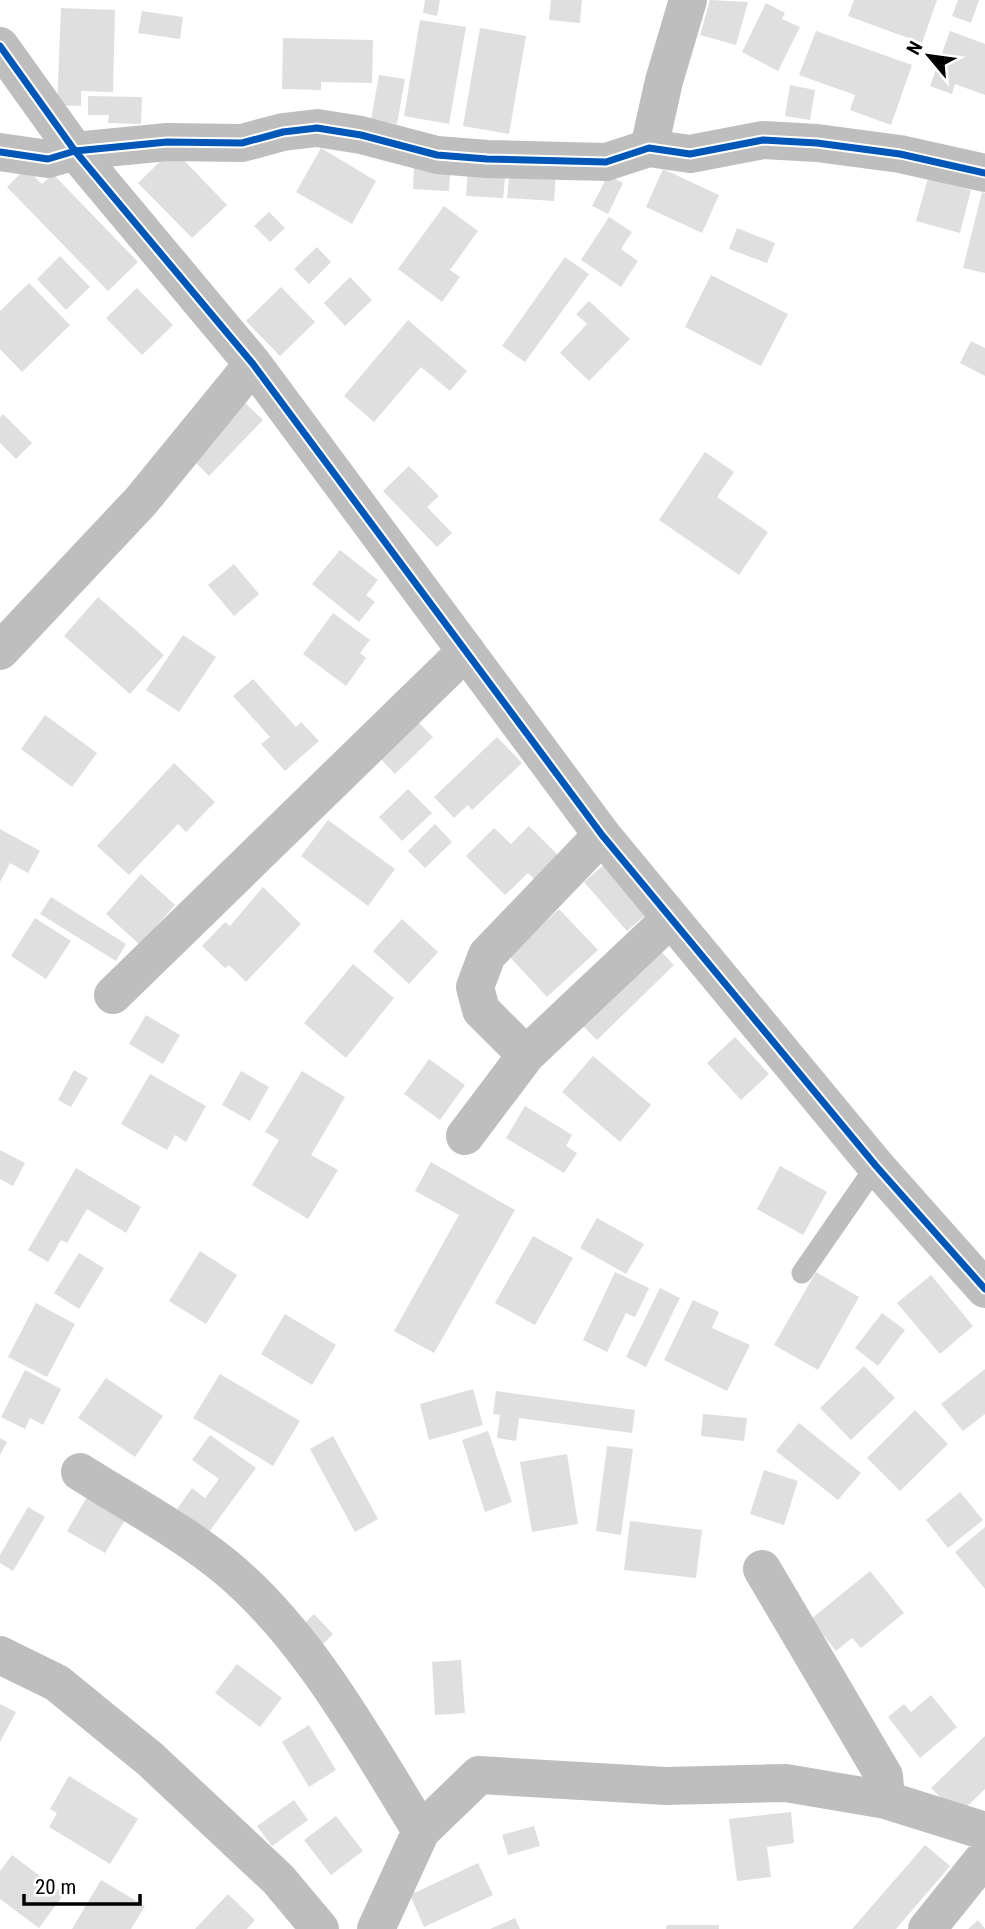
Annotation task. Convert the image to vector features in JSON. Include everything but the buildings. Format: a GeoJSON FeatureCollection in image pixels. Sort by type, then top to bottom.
{"type":"FeatureCollection","features":[{"type":"Feature","properties":{"kind":"street"},"geometry":{"type":"LineString","coordinates":[[649,148],[664,81],[688,0]]}},
{"type":"Feature","properties":{"kind":"street"},"geometry":{"type":"LineString","coordinates":[[0,46],[75,151],[253,364],[602,835],[876,1166],[985,1289]]}},
{"type":"Feature","properties":{"kind":"street"},"geometry":{"type":"LineString","coordinates":[[0,152],[48,159],[75,151],[167,142],[242,143],[282,132],[317,128],[361,135],[437,155],[487,159],[606,162],[649,148],[690,154],[763,140],[817,143],[900,154],[985,173]]}},
{"type":"Feature","properties":{"kind":"street"},"geometry":{"type":"LineString","coordinates":[[0,651],[141,501],[253,364]]}},
{"type":"Feature","properties":{"kind":"street"},"geometry":{"type":"LineString","coordinates":[[113,995],[466,651]]}},
{"type":"Feature","properties":{"kind":"street"},"geometry":{"type":"LineString","coordinates":[[526,1055],[481,1010],[475,987],[486,955],[602,835]]}},
{"type":"Feature","properties":{"kind":"street"},"geometry":{"type":"LineString","coordinates":[[465,1136],[526,1055],[670,919]]}},
{"type":"Feature","properties":{"kind":"street"},"geometry":{"type":"LineString","coordinates":[[80,1472],[227,1568],[273,1611],[348,1714],[421,1831]]}},
{"type":"Feature","properties":{"kind":"street"},"geometry":{"type":"LineString","coordinates":[[762,1569],[884,1776],[886,1800]]}},
{"type":"Feature","properties":{"kind":"street"},"geometry":{"type":"LineString","coordinates":[[0,1655],[57,1683],[150,1759],[278,1879],[320,1929]]}},
{"type":"Feature","properties":{"kind":"street"},"geometry":{"type":"LineString","coordinates":[[376,1929],[421,1831],[479,1775],[666,1786],[786,1783],[886,1800],[985,1831]]}},
{"type":"Feature","properties":{"kind":"street"},"geometry":{"type":"LineString","coordinates":[[927,1929],[985,1857]]}},
{"type":"Feature","properties":{"kind":"lane"},"geometry":{"type":"LineString","coordinates":[[802,1273],[876,1166]]}},
{"type":"Feature","properties":{"kind":"cycle path"},"geometry":{"type":"LineString","coordinates":[[0,46],[75,151],[253,364],[602,835],[876,1166],[985,1289]]}},
{"type":"Feature","properties":{"kind":"cycle path"},"geometry":{"type":"LineString","coordinates":[[0,152],[48,159],[75,151],[167,142],[242,143],[283,132],[317,128],[361,135],[437,155],[487,159],[606,162],[649,148],[690,154],[763,140],[817,143],[900,154],[985,173]]}}]}
